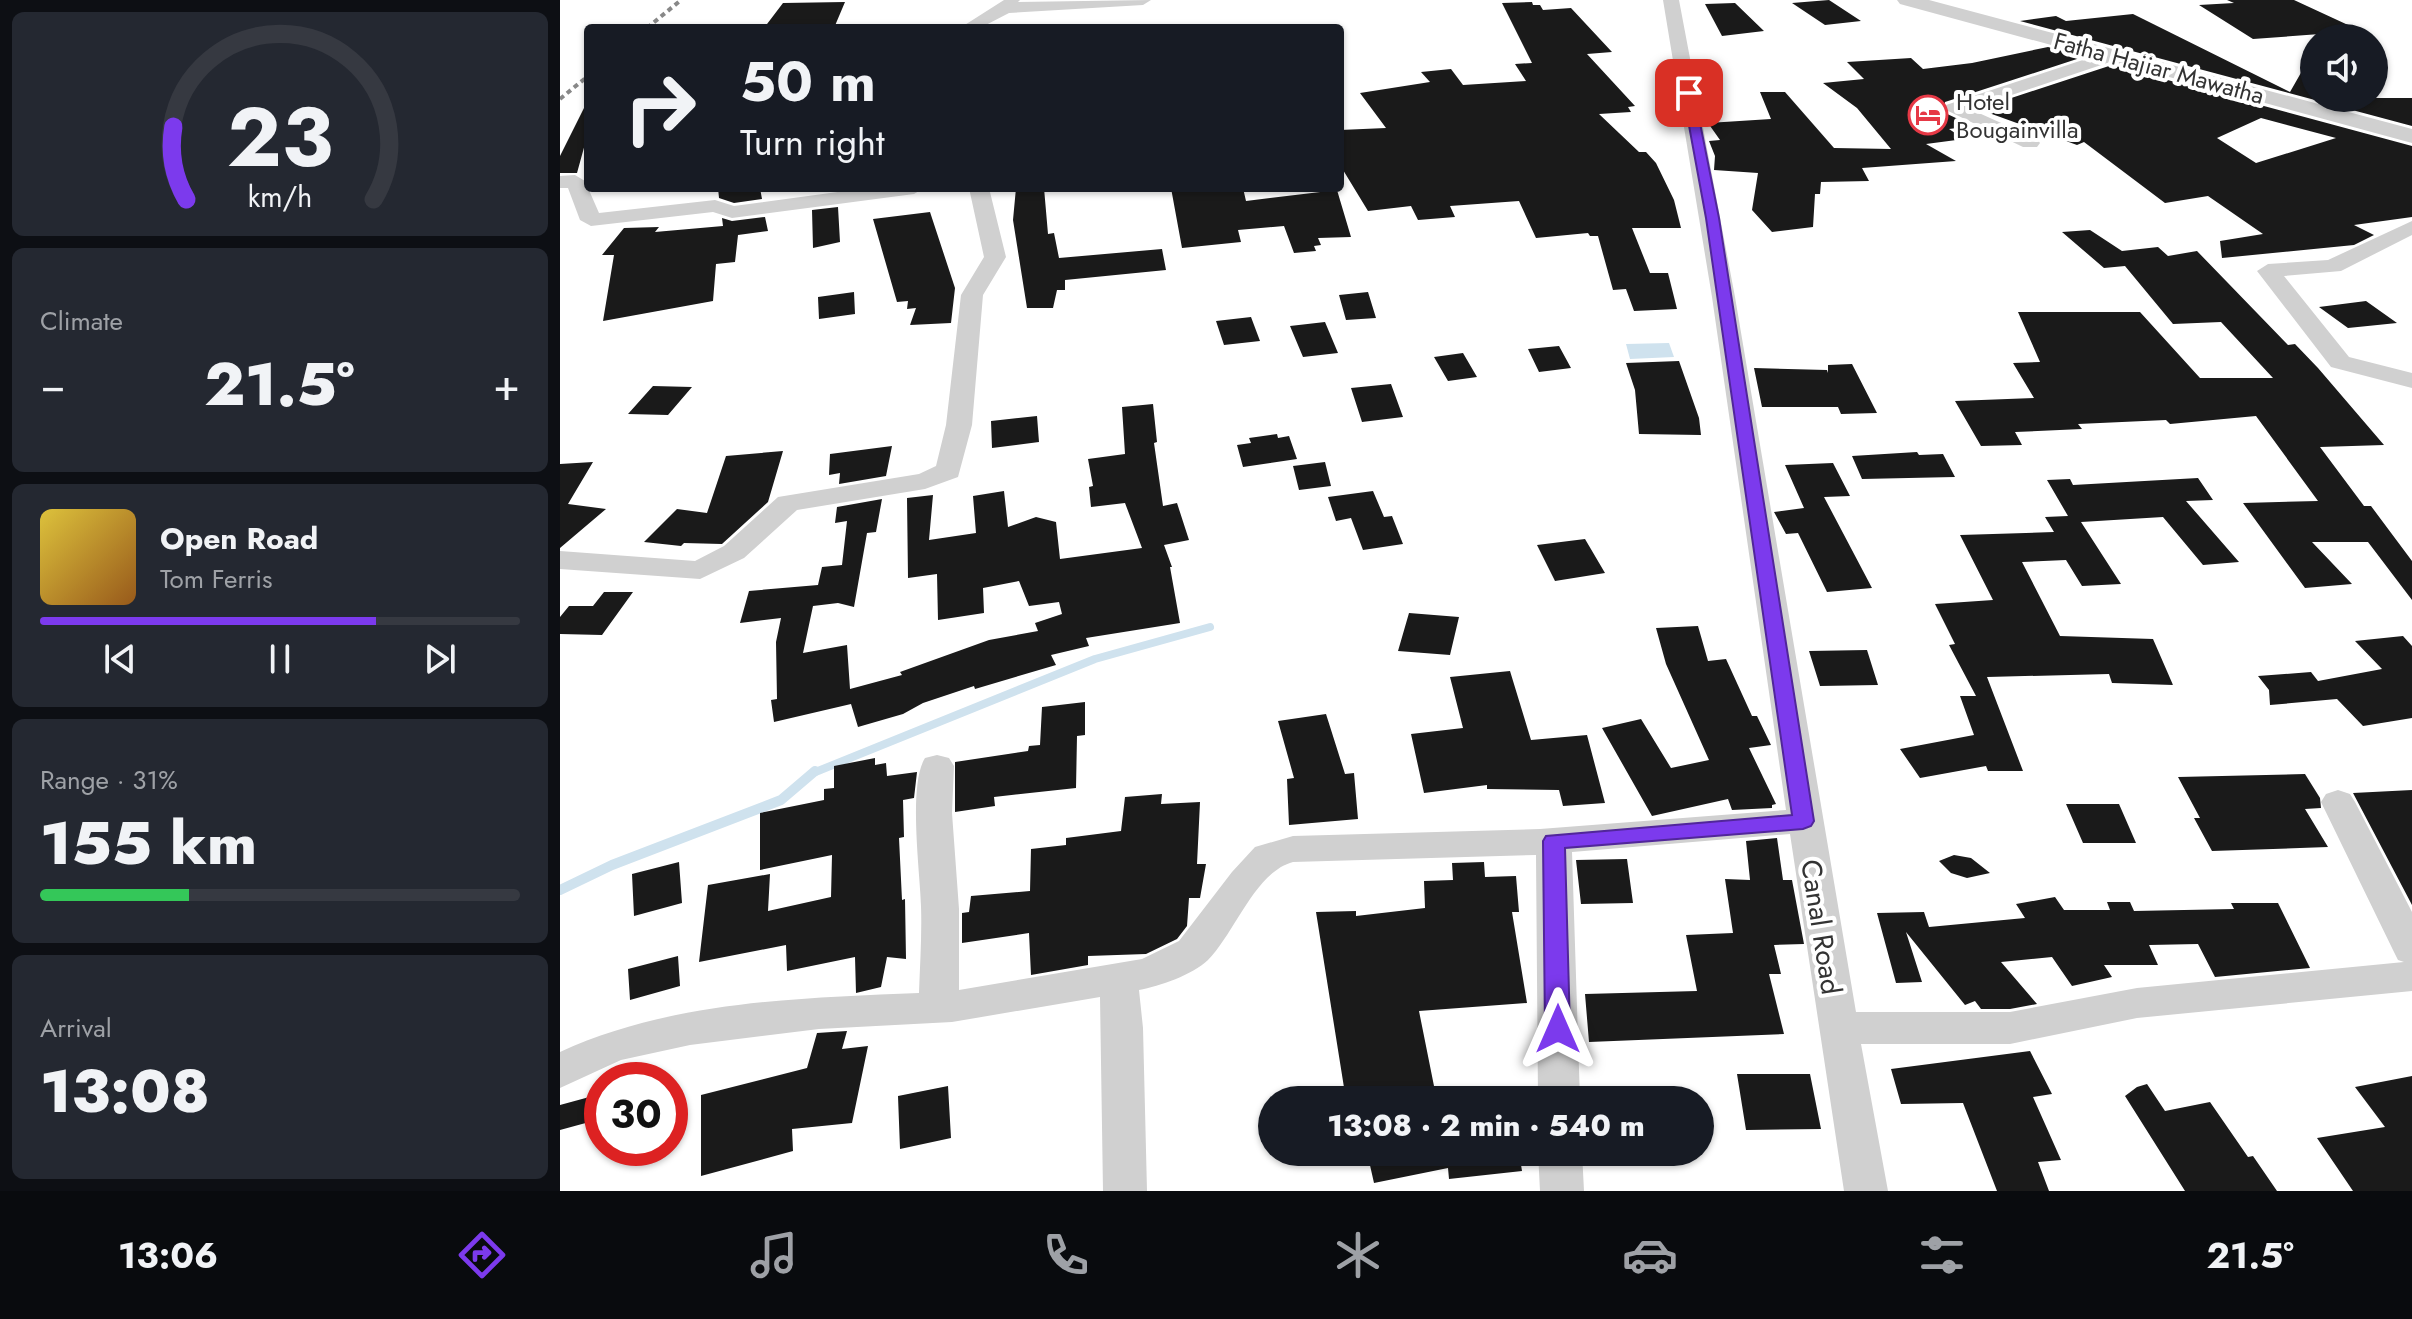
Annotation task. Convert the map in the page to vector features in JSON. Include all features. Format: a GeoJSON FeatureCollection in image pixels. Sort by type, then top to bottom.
{"type":"FeatureCollection","features":[{"type":"Feature","properties":{"kind":"street"},"geometry":{"type":"LineString","coordinates":[[975,24],[1009,4],[1143,0]]}},
{"type":"Feature","properties":{"kind":"street","name":"Canal Road"},"geometry":{"type":"LineString","coordinates":[[1671,0],[1712,218],[1803,821],[1866,1191]]}},
{"type":"Feature","properties":{"kind":"street","name":"Fatha Hajiar Mawatha"},"geometry":{"type":"LineString","coordinates":[[1907,0],[2412,136]]}},
{"type":"Feature","properties":{"kind":"street"},"geometry":{"type":"LineString","coordinates":[[2030,143],[1953,109],[2113,55]]}},
{"type":"Feature","properties":{"kind":"street"},"geometry":{"type":"LineString","coordinates":[[560,182],[575,181],[591,220],[715,206],[732,212],[884,192]]}},
{"type":"Feature","properties":{"kind":"street"},"geometry":{"type":"LineString","coordinates":[[560,560],[700,570],[734,552],[788,503],[925,481],[948,471],[959,425],[972,295],[995,257],[980,192]]}},
{"type":"Feature","properties":{"kind":"street"},"geometry":{"type":"LineString","coordinates":[[2412,227],[2333,266],[2268,271],[2340,362],[2412,381]]}},
{"type":"Feature","properties":{"kind":"street"},"geometry":{"type":"LineString","coordinates":[[937,766],[934,813],[940,909],[939,1008]]}},
{"type":"Feature","properties":{"kind":"street"},"geometry":{"type":"LineString","coordinates":[[2338,802],[2412,950]]}},
{"type":"Feature","properties":{"kind":"street"},"geometry":{"type":"LineString","coordinates":[[560,1071],[613,1046],[690,1029],[819,1013],[939,1008],[1150,973],[1193,951],[1245,881],[1268,856],[1293,849],[1554,841],[1803,821]]}},
{"type":"Feature","properties":{"kind":"street"},"geometry":{"type":"LineString","coordinates":[[1554,841],[1559,1086]]}},
{"type":"Feature","properties":{"kind":"street"},"geometry":{"type":"LineString","coordinates":[[1837,1028],[2010,1028],[2137,1003],[2412,976]]}},
{"type":"Feature","properties":{"kind":"street"},"geometry":{"type":"LineString","coordinates":[[1118,978],[1123,1028],[1125,1191]]}},
{"type":"Feature","properties":{"kind":"street"},"geometry":{"type":"LineString","coordinates":[[1561,1166],[1562,1191]]}},
{"type":"Feature","properties":{"kind":"water"},"geometry":{"type":"Polygon","coordinates":[[[1669,343],[1674,357],[1630,359],[1626,344],[1669,343]]]}},
{"type":"Feature","properties":{"kind":"building"},"geometry":{"type":"Polygon","coordinates":[[[1829,0],[1861,21],[1825,25],[1792,3],[1829,0]]]}},
{"type":"Feature","properties":{"kind":"building"},"geometry":{"type":"Polygon","coordinates":[[[2227,0],[2294,0],[2346,24],[2300,24],[2300,36],[2253,39],[2199,5],[2234,3],[2227,0]]]}},
{"type":"Feature","properties":{"kind":"building"},"geometry":{"type":"Polygon","coordinates":[[[845,2],[836,24],[767,24],[783,3],[845,2]]]}},
{"type":"Feature","properties":{"kind":"building"},"geometry":{"type":"Polygon","coordinates":[[[1532,2],[1543,10],[1571,8],[1612,52],[1587,54],[1635,106],[1628,107],[1631,112],[1599,114],[1639,152],[1646,152],[1656,163],[1674,200],[1681,228],[1632,228],[1650,273],[1668,273],[1677,309],[1634,311],[1626,289],[1613,290],[1598,236],[1588,233],[1536,238],[1519,201],[1450,206],[1455,217],[1418,220],[1411,206],[1368,211],[1344,172],[1344,130],[1386,128],[1360,93],[1430,82],[1421,72],[1451,69],[1463,85],[1526,81],[1515,64],[1532,63],[1502,3],[1532,2]]]}},
{"type":"Feature","properties":{"kind":"building"},"geometry":{"type":"Polygon","coordinates":[[[1735,3],[1764,31],[1722,36],[1705,4],[1735,3]]]}},
{"type":"Feature","properties":{"kind":"building"},"geometry":{"type":"Polygon","coordinates":[[[2133,14],[2290,92],[2300,74],[2300,96],[2020,21],[2056,16],[2066,21],[2133,14]]]}},
{"type":"Feature","properties":{"kind":"building"},"geometry":{"type":"Polygon","coordinates":[[[2048,47],[2083,57],[1945,102],[1943,112],[1973,126],[1949,129],[1964,139],[1926,144],[1956,161],[1862,168],[1869,181],[1821,182],[1820,194],[1815,194],[1813,227],[1772,232],[1752,210],[1758,173],[1714,170],[1715,156],[1709,141],[1720,140],[1708,123],[1771,119],[1760,92],[1785,92],[1834,148],[1891,149],[1857,108],[1823,83],[1864,79],[1847,62],[1911,58],[1923,69],[1972,63],[2048,47]]]}},
{"type":"Feature","properties":{"kind":"building"},"geometry":{"type":"Polygon","coordinates":[[[2112,65],[2412,146],[2412,217],[2354,225],[2374,235],[2354,245],[2222,258],[2220,241],[2263,234],[2208,196],[2165,203],[2084,142],[2077,145],[1978,109],[2112,65]],[[2261,118],[2217,138],[2256,163],[2336,138],[2261,118]]]}},
{"type":"Feature","properties":{"kind":"building"},"geometry":{"type":"Polygon","coordinates":[[[2388,98],[2412,98],[2412,126],[2360,112],[2388,112],[2388,98]]]}},
{"type":"Feature","properties":{"kind":"building"},"geometry":{"type":"Polygon","coordinates":[[[584,108],[584,148],[577,173],[560,173],[560,156],[584,108]]]}},
{"type":"Feature","properties":{"kind":"building"},"geometry":{"type":"Polygon","coordinates":[[[718,192],[761,192],[762,199],[734,203],[719,198],[718,192]]]}},
{"type":"Feature","properties":{"kind":"building"},"geometry":{"type":"Polygon","coordinates":[[[1016,192],[1044,192],[1048,234],[1054,233],[1059,258],[1162,249],[1166,270],[1065,280],[1065,290],[1057,290],[1053,308],[1027,308],[1013,220],[1016,192]]]}},
{"type":"Feature","properties":{"kind":"building"},"geometry":{"type":"Polygon","coordinates":[[[1172,192],[1244,192],[1246,201],[1338,192],[1351,237],[1318,238],[1321,245],[1314,246],[1316,251],[1294,253],[1284,226],[1238,230],[1241,242],[1182,248],[1172,192]]]}},
{"type":"Feature","properties":{"kind":"building"},"geometry":{"type":"Polygon","coordinates":[[[838,207],[840,242],[813,248],[812,210],[838,207]]]}},
{"type":"Feature","properties":{"kind":"building"},"geometry":{"type":"Polygon","coordinates":[[[930,212],[955,288],[951,323],[910,325],[916,308],[907,309],[908,301],[897,302],[873,219],[930,212]]]}},
{"type":"Feature","properties":{"kind":"building"},"geometry":{"type":"Polygon","coordinates":[[[765,217],[768,231],[738,235],[735,262],[716,264],[713,301],[603,321],[614,255],[602,255],[624,228],[659,227],[655,232],[723,226],[722,218],[732,221],[765,217]]]}},
{"type":"Feature","properties":{"kind":"building"},"geometry":{"type":"Polygon","coordinates":[[[2090,230],[2122,251],[2158,247],[2168,256],[2197,251],[2288,345],[2295,344],[2318,368],[2384,445],[2320,447],[2364,506],[2371,506],[2412,561],[2412,600],[2368,542],[2312,542],[2352,584],[2305,588],[2243,503],[2318,501],[2256,416],[2170,424],[2166,420],[2078,424],[2082,429],[2015,432],[2022,445],[1981,446],[1955,401],[2034,398],[2013,363],[2040,362],[2018,312],[2140,312],[2200,378],[2273,378],[2221,322],[2173,324],[2125,266],[2104,268],[2062,232],[2090,230]]]}},
{"type":"Feature","properties":{"kind":"building"},"geometry":{"type":"Polygon","coordinates":[[[854,292],[855,314],[819,319],[818,297],[854,292]]]}},
{"type":"Feature","properties":{"kind":"building"},"geometry":{"type":"Polygon","coordinates":[[[1368,292],[1376,318],[1346,320],[1339,295],[1368,292]]]}},
{"type":"Feature","properties":{"kind":"building"},"geometry":{"type":"Polygon","coordinates":[[[2366,301],[2397,323],[2348,328],[2319,307],[2366,301]]]}},
{"type":"Feature","properties":{"kind":"building"},"geometry":{"type":"Polygon","coordinates":[[[1251,317],[1260,341],[1224,345],[1216,321],[1251,317]]]}},
{"type":"Feature","properties":{"kind":"building"},"geometry":{"type":"Polygon","coordinates":[[[1325,322],[1338,353],[1303,357],[1290,326],[1325,322]]]}},
{"type":"Feature","properties":{"kind":"building"},"geometry":{"type":"Polygon","coordinates":[[[1559,346],[1571,368],[1539,372],[1528,349],[1559,346]]]}},
{"type":"Feature","properties":{"kind":"building"},"geometry":{"type":"Polygon","coordinates":[[[1463,353],[1477,377],[1448,381],[1434,357],[1463,353]]]}},
{"type":"Feature","properties":{"kind":"building"},"geometry":{"type":"Polygon","coordinates":[[[1679,361],[1699,418],[1701,435],[1639,434],[1635,390],[1626,363],[1679,361]]]}},
{"type":"Feature","properties":{"kind":"building"},"geometry":{"type":"Polygon","coordinates":[[[1852,364],[1877,413],[1841,414],[1838,407],[1762,407],[1754,368],[1827,370],[1828,373],[1828,365],[1852,364]]]}},
{"type":"Feature","properties":{"kind":"building"},"geometry":{"type":"Polygon","coordinates":[[[1391,384],[1403,417],[1362,422],[1351,388],[1391,384]]]}},
{"type":"Feature","properties":{"kind":"building"},"geometry":{"type":"Polygon","coordinates":[[[653,386],[692,387],[668,415],[628,414],[653,386]]]}},
{"type":"Feature","properties":{"kind":"building"},"geometry":{"type":"Polygon","coordinates":[[[1153,404],[1157,442],[1154,443],[1163,506],[1177,503],[1189,540],[1164,545],[1172,567],[1180,623],[1086,638],[1089,646],[1051,655],[1056,665],[975,689],[974,686],[923,703],[903,714],[858,727],[851,704],[774,722],[771,700],[777,699],[776,642],[781,618],[740,623],[749,591],[818,585],[822,567],[842,565],[847,521],[835,523],[837,507],[882,499],[876,532],[867,533],[854,607],[838,603],[813,606],[803,653],[847,645],[850,689],[902,675],[900,672],[989,640],[1038,631],[1035,623],[1062,614],[1059,602],[1029,606],[1019,581],[983,588],[984,613],[938,620],[937,574],[908,578],[907,498],[933,495],[929,540],[976,533],[973,496],[1004,491],[1008,527],[1036,517],[1056,522],[1060,559],[1142,548],[1125,503],[1091,507],[1089,487],[1093,486],[1088,459],[1125,454],[1122,407],[1153,404]]]}},
{"type":"Feature","properties":{"kind":"building"},"geometry":{"type":"Polygon","coordinates":[[[1037,416],[1039,442],[992,448],[991,421],[1037,416]]]}},
{"type":"Feature","properties":{"kind":"building"},"geometry":{"type":"Polygon","coordinates":[[[1277,434],[1278,438],[1289,436],[1297,459],[1243,467],[1237,445],[1251,443],[1249,438],[1277,434]]]}},
{"type":"Feature","properties":{"kind":"building"},"geometry":{"type":"Polygon","coordinates":[[[892,446],[886,476],[839,484],[840,473],[829,475],[830,454],[892,446]]]}},
{"type":"Feature","properties":{"kind":"building"},"geometry":{"type":"Polygon","coordinates":[[[783,451],[768,502],[722,544],[684,543],[681,546],[644,542],[677,509],[707,513],[726,456],[783,451]]]}},
{"type":"Feature","properties":{"kind":"building"},"geometry":{"type":"Polygon","coordinates":[[[1917,452],[1919,455],[1943,454],[1955,477],[1862,479],[1852,456],[1917,452]]]}},
{"type":"Feature","properties":{"kind":"building"},"geometry":{"type":"Polygon","coordinates":[[[593,462],[568,504],[606,509],[560,548],[560,464],[593,462]]]}},
{"type":"Feature","properties":{"kind":"building"},"geometry":{"type":"Polygon","coordinates":[[[1325,462],[1331,486],[1299,490],[1293,466],[1325,462]]]}},
{"type":"Feature","properties":{"kind":"building"},"geometry":{"type":"Polygon","coordinates":[[[1833,463],[1850,496],[1824,497],[1872,588],[1827,592],[1798,533],[1786,534],[1774,512],[1804,508],[1785,465],[1833,463]]]}},
{"type":"Feature","properties":{"kind":"building"},"geometry":{"type":"Polygon","coordinates":[[[2198,478],[2213,500],[2186,501],[2239,562],[2203,565],[2163,517],[2081,522],[2121,584],[2082,586],[2066,560],[2022,562],[2060,636],[2153,639],[2173,685],[2112,683],[2109,674],[1987,677],[2023,771],[1988,771],[1986,766],[1920,778],[1900,749],[1974,735],[1960,696],[1976,696],[1949,645],[1955,644],[1935,604],[1993,600],[1960,535],[2054,532],[2045,517],[2068,516],[2047,480],[2070,479],[2073,485],[2198,478]]]}},
{"type":"Feature","properties":{"kind":"building"},"geometry":{"type":"Polygon","coordinates":[[[1373,491],[1384,517],[1392,516],[1403,544],[1363,550],[1351,518],[1336,521],[1328,497],[1373,491]]]}},
{"type":"Feature","properties":{"kind":"building"},"geometry":{"type":"Polygon","coordinates":[[[1585,539],[1605,573],[1555,581],[1537,545],[1585,539]]]}},
{"type":"Feature","properties":{"kind":"building"},"geometry":{"type":"Polygon","coordinates":[[[604,592],[633,592],[602,635],[560,634],[560,617],[569,606],[593,606],[604,592]]]}},
{"type":"Feature","properties":{"kind":"building"},"geometry":{"type":"Polygon","coordinates":[[[1409,613],[1459,617],[1450,655],[1398,651],[1409,613]]]}},
{"type":"Feature","properties":{"kind":"building"},"geometry":{"type":"Polygon","coordinates":[[[1698,626],[1708,661],[1726,659],[1752,716],[1757,716],[1771,745],[1749,748],[1776,804],[1772,808],[1732,810],[1728,799],[1652,816],[1602,728],[1641,719],[1671,768],[1709,760],[1666,664],[1656,628],[1698,626]]]}},
{"type":"Feature","properties":{"kind":"building"},"geometry":{"type":"Polygon","coordinates":[[[2403,636],[2412,646],[2412,718],[2363,726],[2337,699],[2270,705],[2269,690],[2258,676],[2311,672],[2318,681],[2382,669],[2355,641],[2403,636]]]}},
{"type":"Feature","properties":{"kind":"building"},"geometry":{"type":"Polygon","coordinates":[[[1867,650],[1878,685],[1820,686],[1809,651],[1867,650]]]}},
{"type":"Feature","properties":{"kind":"building"},"geometry":{"type":"Polygon","coordinates":[[[1510,671],[1531,740],[1587,735],[1605,803],[1563,806],[1559,790],[1487,789],[1487,785],[1424,793],[1411,734],[1463,728],[1450,677],[1510,671]]]}},
{"type":"Feature","properties":{"kind":"building"},"geometry":{"type":"Polygon","coordinates":[[[1085,702],[1085,735],[1077,736],[1076,788],[994,797],[995,806],[955,812],[955,762],[1028,751],[1029,746],[1040,745],[1042,707],[1085,702]]]}},
{"type":"Feature","properties":{"kind":"building"},"geometry":{"type":"Polygon","coordinates":[[[1326,714],[1345,774],[1354,773],[1358,819],[1289,825],[1287,779],[1294,778],[1278,721],[1326,714]]]}},
{"type":"Feature","properties":{"kind":"building"},"geometry":{"type":"Polygon","coordinates":[[[875,758],[875,765],[886,763],[887,776],[917,772],[914,798],[903,800],[904,837],[899,838],[902,900],[905,899],[906,959],[887,957],[881,987],[856,993],[855,957],[787,971],[786,945],[699,962],[708,885],[770,874],[768,911],[831,897],[832,855],[760,870],[760,813],[824,800],[824,789],[834,788],[834,766],[875,758]]]}},
{"type":"Feature","properties":{"kind":"building"},"geometry":{"type":"Polygon","coordinates":[[[2305,774],[2320,798],[2321,808],[2305,809],[2328,847],[2212,851],[2194,818],[2200,818],[2178,777],[2305,774]]]}},
{"type":"Feature","properties":{"kind":"building"},"geometry":{"type":"Polygon","coordinates":[[[2412,790],[2412,905],[2353,793],[2412,790]]]}},
{"type":"Feature","properties":{"kind":"building"},"geometry":{"type":"Polygon","coordinates":[[[1162,794],[1161,804],[1200,802],[1197,864],[1206,864],[1200,898],[1189,898],[1187,926],[1177,939],[1146,954],[1088,956],[1088,965],[1031,975],[1029,933],[962,943],[962,913],[969,912],[971,896],[1030,891],[1031,849],[1066,845],[1066,838],[1121,831],[1125,797],[1162,794]]]}},
{"type":"Feature","properties":{"kind":"building"},"geometry":{"type":"Polygon","coordinates":[[[2066,804],[2119,804],[2136,843],[2083,843],[2066,804]]]}},
{"type":"Feature","properties":{"kind":"building"},"geometry":{"type":"Polygon","coordinates":[[[1777,838],[1783,880],[1792,880],[1804,944],[1774,945],[1781,974],[1769,974],[1784,1034],[1589,1042],[1585,994],[1697,991],[1686,935],[1733,933],[1725,879],[1750,880],[1746,841],[1777,838]]]}},
{"type":"Feature","properties":{"kind":"building"},"geometry":{"type":"Polygon","coordinates":[[[1954,855],[1971,858],[1990,873],[1967,878],[1951,873],[1939,861],[1954,855]]]}},
{"type":"Feature","properties":{"kind":"building"},"geometry":{"type":"Polygon","coordinates":[[[1627,859],[1633,903],[1581,904],[1576,860],[1627,859]]]}},
{"type":"Feature","properties":{"kind":"building"},"geometry":{"type":"Polygon","coordinates":[[[679,862],[682,903],[634,916],[632,874],[679,862]]]}},
{"type":"Feature","properties":{"kind":"building"},"geometry":{"type":"Polygon","coordinates":[[[1484,862],[1485,877],[1516,876],[1519,912],[1512,912],[1527,1003],[1419,1011],[1434,1086],[1344,1086],[1316,912],[1356,911],[1356,916],[1425,908],[1424,881],[1453,880],[1452,863],[1484,862]]]}},
{"type":"Feature","properties":{"kind":"building"},"geometry":{"type":"Polygon","coordinates":[[[2055,897],[2064,910],[2110,910],[2107,902],[2130,902],[2134,911],[2234,909],[2231,903],[2278,903],[2310,968],[2215,977],[2198,944],[2149,945],[2158,965],[2104,965],[2112,977],[2072,986],[2052,957],[2001,962],[2037,1004],[2010,1009],[1981,1009],[1975,1001],[1965,1005],[1906,932],[1922,982],[1896,983],[1877,913],[1924,912],[1929,927],[2025,918],[2016,904],[2055,897]]]}},
{"type":"Feature","properties":{"kind":"building"},"geometry":{"type":"Polygon","coordinates":[[[678,956],[680,986],[630,1000],[628,969],[678,956]]]}},
{"type":"Feature","properties":{"kind":"building"},"geometry":{"type":"Polygon","coordinates":[[[847,1031],[842,1049],[868,1046],[852,1123],[792,1129],[793,1151],[701,1176],[701,1095],[807,1068],[817,1033],[847,1031]]]}},
{"type":"Feature","properties":{"kind":"building"},"geometry":{"type":"Polygon","coordinates":[[[2030,1051],[2052,1094],[2033,1097],[2061,1160],[2038,1162],[2049,1191],[1997,1191],[1963,1103],[1901,1104],[1891,1069],[2030,1051]]]}},
{"type":"Feature","properties":{"kind":"building"},"geometry":{"type":"Polygon","coordinates":[[[1737,1074],[1810,1074],[1821,1129],[1746,1130],[1737,1074]]]}},
{"type":"Feature","properties":{"kind":"building"},"geometry":{"type":"Polygon","coordinates":[[[2412,1076],[2412,1191],[2353,1191],[2317,1138],[2385,1127],[2355,1087],[2412,1076]]]}},
{"type":"Feature","properties":{"kind":"building"},"geometry":{"type":"Polygon","coordinates":[[[2147,1084],[2165,1111],[2210,1102],[2248,1157],[2253,1156],[2277,1191],[2185,1191],[2125,1096],[2147,1084]]]}},
{"type":"Feature","properties":{"kind":"building"},"geometry":{"type":"Polygon","coordinates":[[[948,1086],[951,1138],[900,1149],[898,1096],[948,1086]]]}},
{"type":"Feature","properties":{"kind":"building"},"geometry":{"type":"Polygon","coordinates":[[[584,1098],[584,1123],[560,1130],[560,1105],[584,1098]]]}},
{"type":"Feature","properties":{"kind":"building"},"geometry":{"type":"Polygon","coordinates":[[[1370,1166],[1521,1166],[1522,1171],[1449,1179],[1448,1168],[1374,1183],[1370,1166]]]}},
{"type":"Feature","properties":{"kind":"waterway"},"geometry":{"type":"LineString","coordinates":[[813,773],[1095,659],[1210,627]]}},
{"type":"Feature","properties":{"kind":"waterway"},"geometry":{"type":"LineString","coordinates":[[560,890],[612,865],[781,800],[815,771]]}},
{"type":"Feature","properties":{"kind":"railway"},"geometry":{"type":"LineString","coordinates":[[652,24],[681,0]]}},
{"type":"Feature","properties":{"kind":"railway"},"geometry":{"type":"LineString","coordinates":[[560,99],[584,79]]}},
{"type":"Feature","properties":{"kind":"place","name":"Hotel Bougainvilla"},"geometry":{"type":"Point","coordinates":[1928,115]}},
{"type":"Feature","properties":{"kind":"route"},"geometry":{"type":"LineString","coordinates":[[1558,1029],[1554,841],[1803,821],[1712,218],[1689,93]]}}]}
